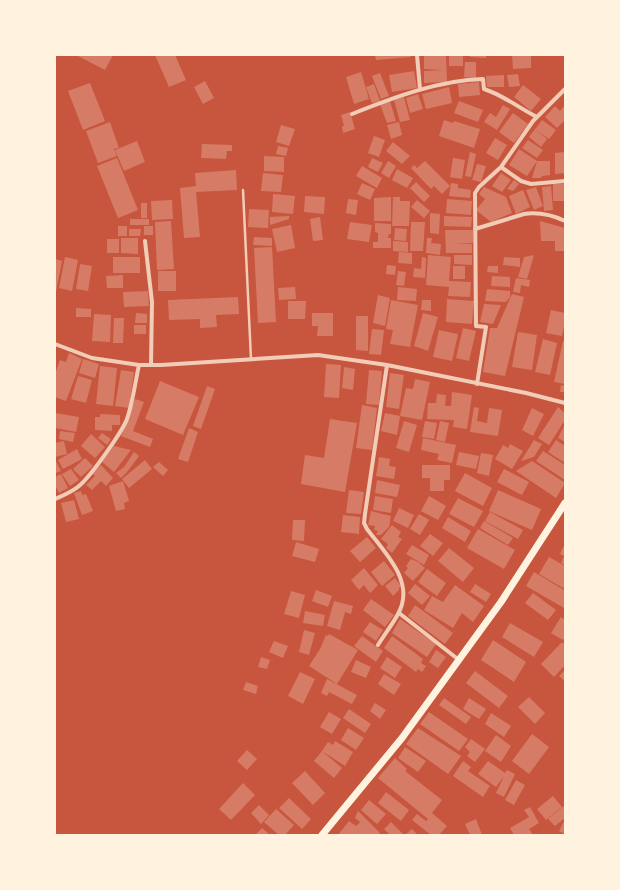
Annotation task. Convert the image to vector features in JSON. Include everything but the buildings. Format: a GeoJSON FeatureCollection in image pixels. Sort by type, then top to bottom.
{"type":"FeatureCollection","features":[{"type":"Feature","properties":{"kind":"main road"},"geometry":{"type":"LineString","coordinates":[[322,835],[402,738],[501,602],[565,503]]}},
{"type":"Feature","properties":{"kind":"street"},"geometry":{"type":"LineString","coordinates":[[417,55],[420,90]]}},
{"type":"Feature","properties":{"kind":"street"},"geometry":{"type":"LineString","coordinates":[[352,114],[390,98],[469,79],[483,79],[484,89],[497,93],[526,112],[537,117]]}},
{"type":"Feature","properties":{"kind":"street"},"geometry":{"type":"LineString","coordinates":[[477,384],[486,328],[476,326],[475,193],[479,187],[501,167],[533,121],[565,89]]}},
{"type":"Feature","properties":{"kind":"street"},"geometry":{"type":"LineString","coordinates":[[501,167],[520,181],[532,184],[565,181]]}},
{"type":"Feature","properties":{"kind":"street"},"geometry":{"type":"LineString","coordinates":[[475,229],[532,213],[543,214],[565,221]]}},
{"type":"Feature","properties":{"kind":"street"},"geometry":{"type":"LineString","coordinates":[[145,241],[152,302],[151,365]]}},
{"type":"Feature","properties":{"kind":"street"},"geometry":{"type":"LineString","coordinates":[[55,344],[92,358],[139,365],[318,355],[387,365],[526,393],[565,403]]}},
{"type":"Feature","properties":{"kind":"street"},"geometry":{"type":"LineString","coordinates":[[55,498],[67,494],[79,486],[89,476],[121,430],[130,409],[139,365]]}},
{"type":"Feature","properties":{"kind":"street"},"geometry":{"type":"LineString","coordinates":[[378,645],[399,613],[404,594],[403,582],[397,568],[364,523],[364,514],[387,365]]}},
{"type":"Feature","properties":{"kind":"street"},"geometry":{"type":"LineString","coordinates":[[399,613],[459,660]]}},
{"type":"Feature","properties":{"kind":"lane"},"geometry":{"type":"LineString","coordinates":[[243,190],[251,359]]}}]}
